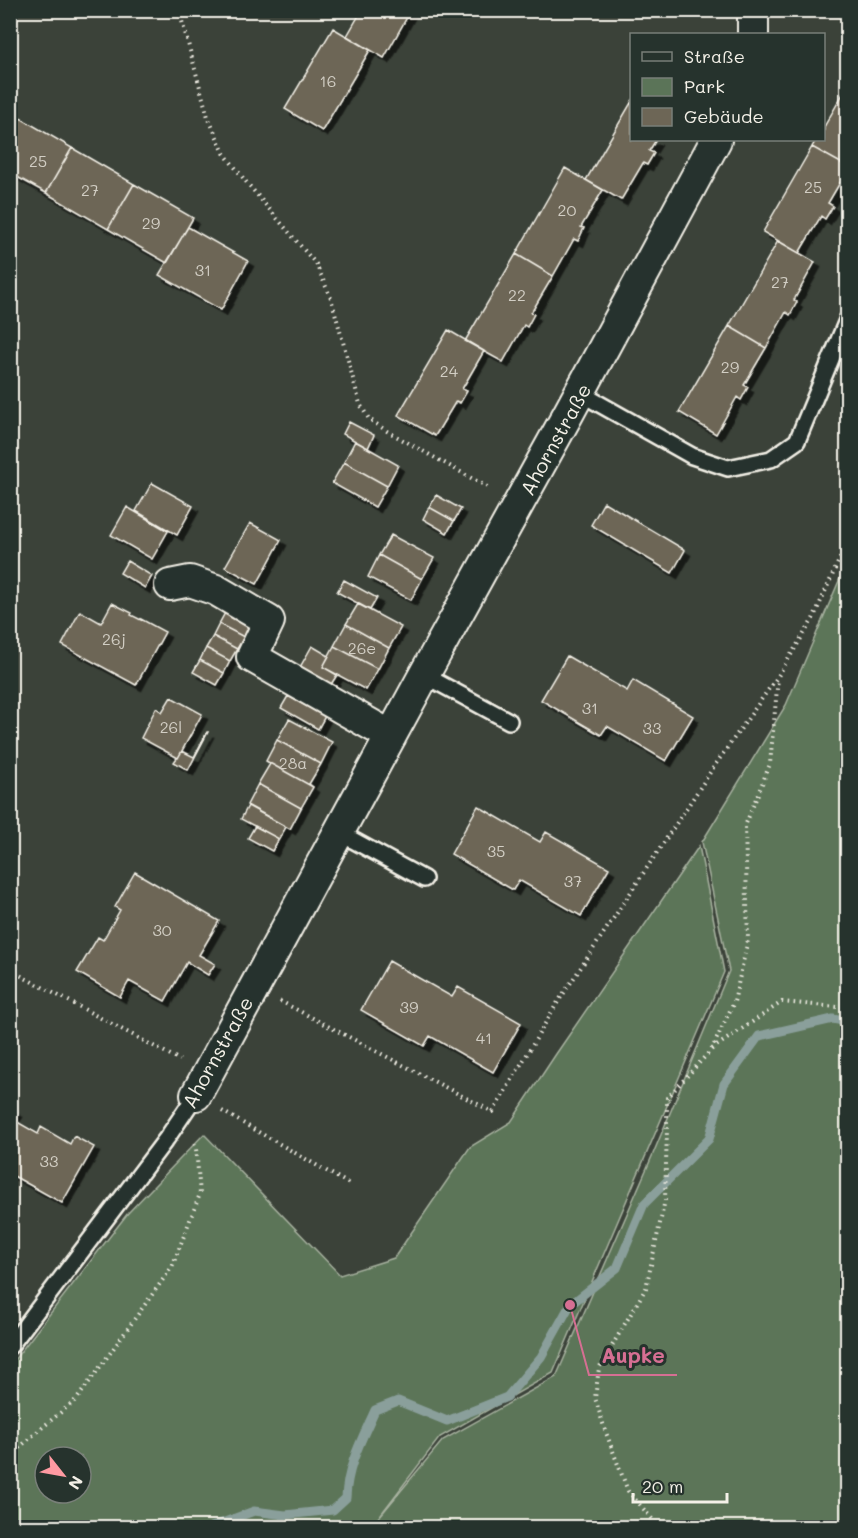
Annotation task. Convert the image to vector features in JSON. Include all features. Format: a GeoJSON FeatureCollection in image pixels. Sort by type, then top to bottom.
{"type":"FeatureCollection","features":[{"type":"Feature","properties":{"kind":"street"},"geometry":{"type":"LineString","coordinates":[[753,10],[753,33]]}},
{"type":"Feature","properties":{"kind":"street","name":"Ahornstraße"},"geometry":{"type":"LineString","coordinates":[[195,1095],[715,141]]}},
{"type":"Feature","properties":{"kind":"street"},"geometry":{"type":"LineString","coordinates":[[170,585],[190,580],[216,590],[269,621],[252,657],[391,736]]}},
{"type":"Feature","properties":{"kind":"lane"},"geometry":{"type":"LineString","coordinates":[[580,393],[692,456],[729,468],[771,459],[797,441],[848,318]]}},
{"type":"Feature","properties":{"kind":"lane"},"geometry":{"type":"LineString","coordinates":[[424,675],[509,721]]}},
{"type":"Feature","properties":{"kind":"lane"},"geometry":{"type":"LineString","coordinates":[[338,832],[424,879]]}},
{"type":"Feature","properties":{"kind":"lane","name":"Ahornstraße"},"geometry":{"type":"LineString","coordinates":[[10,1346],[167,1138],[195,1095]]}},
{"type":"Feature","properties":{"kind":"path"},"geometry":{"type":"LineString","coordinates":[[179,10],[208,117],[224,153],[316,264],[331,298],[360,404],[369,419],[519,504]]}},
{"type":"Feature","properties":{"kind":"path"},"geometry":{"type":"LineString","coordinates":[[253,988],[493,1112],[555,1005],[713,768],[778,676],[813,619],[848,540]]}},
{"type":"Feature","properties":{"kind":"path"},"geometry":{"type":"LineString","coordinates":[[712,1049],[734,1002],[748,940],[746,826],[770,764],[778,676]]}},
{"type":"Feature","properties":{"kind":"path"},"geometry":{"type":"LineString","coordinates":[[10,970],[195,1095],[351,1185]]}},
{"type":"Feature","properties":{"kind":"path"},"geometry":{"type":"LineString","coordinates":[[660,1527],[628,1491],[605,1430],[596,1398],[599,1368],[646,1288],[665,1200],[667,1098],[712,1049],[782,1002],[848,1008]]}},
{"type":"Feature","properties":{"kind":"path"},"geometry":{"type":"LineString","coordinates":[[10,1456],[77,1399],[172,1268],[200,1194],[195,1095]]}},
{"type":"Feature","properties":{"kind":"green space"},"geometry":{"type":"Polygon","coordinates":[[[847,562],[847,1527],[11,1527],[11,1364],[128,1213],[204,1134],[340,1275],[394,1258],[470,1147],[511,1122],[699,846],[724,972],[553,1373],[440,1437],[375,1522],[443,1440],[556,1377],[653,1154],[729,971],[702,842],[786,705],[847,562]]]}},
{"type":"Feature","properties":{"kind":"building"},"geometry":{"type":"Polygon","coordinates":[[[362,10],[411,10],[384,58],[347,36],[362,10]]]}},
{"type":"Feature","properties":{"kind":"building"},"geometry":{"type":"Polygon","coordinates":[[[333,28],[370,50],[322,131],[285,109],[333,28]]]}},
{"type":"Feature","properties":{"kind":"building"},"geometry":{"type":"Polygon","coordinates":[[[848,85],[848,167],[812,147],[815,141],[825,141],[825,125],[848,85]]]}},
{"type":"Feature","properties":{"kind":"building"},"geometry":{"type":"Polygon","coordinates":[[[630,104],[630,141],[655,141],[649,151],[654,153],[647,165],[643,163],[621,200],[586,180],[630,104]]]}},
{"type":"Feature","properties":{"kind":"building"},"geometry":{"type":"Polygon","coordinates":[[[10,112],[72,148],[46,193],[10,173],[10,112]]]}},
{"type":"Feature","properties":{"kind":"building"},"geometry":{"type":"Polygon","coordinates":[[[812,147],[848,169],[828,203],[833,206],[825,219],[821,216],[799,253],[763,232],[812,147]]]}},
{"type":"Feature","properties":{"kind":"building"},"geometry":{"type":"Polygon","coordinates":[[[72,148],[134,184],[108,229],[46,193],[72,148]]]}},
{"type":"Feature","properties":{"kind":"building"},"geometry":{"type":"Polygon","coordinates":[[[565,168],[603,190],[581,227],[584,228],[578,241],[574,239],[553,276],[516,254],[565,168]]]}},
{"type":"Feature","properties":{"kind":"building"},"geometry":{"type":"Polygon","coordinates":[[[134,184],[193,218],[167,263],[108,229],[134,184]]]}},
{"type":"Feature","properties":{"kind":"building"},"geometry":{"type":"Polygon","coordinates":[[[188,227],[248,261],[221,310],[159,275],[188,227]]]}},
{"type":"Feature","properties":{"kind":"building"},"geometry":{"type":"Polygon","coordinates":[[[778,241],[815,262],[794,300],[797,302],[790,315],[786,312],[766,348],[729,326],[778,241]]]}},
{"type":"Feature","properties":{"kind":"building"},"geometry":{"type":"Polygon","coordinates":[[[516,254],[553,276],[531,313],[534,314],[527,327],[524,325],[503,362],[465,341],[516,254]]]}},
{"type":"Feature","properties":{"kind":"building"},"geometry":{"type":"Polygon","coordinates":[[[729,326],[766,348],[744,385],[748,387],[741,400],[737,397],[716,434],[679,412],[729,326]]]}},
{"type":"Feature","properties":{"kind":"building"},"geometry":{"type":"Polygon","coordinates":[[[448,330],[484,351],[462,389],[467,391],[460,403],[456,401],[435,436],[398,415],[448,330]]]}},
{"type":"Feature","properties":{"kind":"building"},"geometry":{"type":"Polygon","coordinates":[[[349,422],[374,435],[368,448],[343,434],[349,422]]]}},
{"type":"Feature","properties":{"kind":"building"},"geometry":{"type":"Polygon","coordinates":[[[355,441],[398,465],[387,486],[344,462],[355,441]]]}},
{"type":"Feature","properties":{"kind":"building"},"geometry":{"type":"Polygon","coordinates":[[[344,462],[387,486],[375,507],[332,483],[344,462]]]}},
{"type":"Feature","properties":{"kind":"building"},"geometry":{"type":"Polygon","coordinates":[[[152,483],[193,506],[177,535],[136,511],[152,483]]]}},
{"type":"Feature","properties":{"kind":"building"},"geometry":{"type":"Polygon","coordinates":[[[436,495],[461,509],[454,521],[429,507],[436,495]]]}},
{"type":"Feature","properties":{"kind":"building"},"geometry":{"type":"Polygon","coordinates":[[[604,502],[685,550],[672,573],[591,525],[604,502]]]}},
{"type":"Feature","properties":{"kind":"building"},"geometry":{"type":"Polygon","coordinates":[[[127,507],[168,531],[152,559],[111,535],[127,507]]]}},
{"type":"Feature","properties":{"kind":"building"},"geometry":{"type":"Polygon","coordinates":[[[429,507],[454,521],[447,533],[423,519],[429,507]]]}},
{"type":"Feature","properties":{"kind":"building"},"geometry":{"type":"Polygon","coordinates":[[[250,523],[281,540],[257,584],[225,567],[250,523]]]}},
{"type":"Feature","properties":{"kind":"building"},"geometry":{"type":"Polygon","coordinates":[[[391,535],[434,558],[422,579],[379,555],[391,535]]]}},
{"type":"Feature","properties":{"kind":"building"},"geometry":{"type":"Polygon","coordinates":[[[379,555],[422,579],[411,600],[368,577],[379,555]]]}},
{"type":"Feature","properties":{"kind":"building"},"geometry":{"type":"Polygon","coordinates":[[[127,561],[152,576],[145,588],[120,573],[127,561]]]}},
{"type":"Feature","properties":{"kind":"building"},"geometry":{"type":"Polygon","coordinates":[[[344,580],[377,598],[370,610],[337,592],[344,580]]]}},
{"type":"Feature","properties":{"kind":"building"},"geometry":{"type":"Polygon","coordinates":[[[112,603],[165,632],[136,685],[62,645],[80,611],[101,623],[112,603]]]}},
{"type":"Feature","properties":{"kind":"building"},"geometry":{"type":"Polygon","coordinates":[[[358,604],[401,627],[389,648],[346,624],[358,604]]]}},
{"type":"Feature","properties":{"kind":"building"},"geometry":{"type":"Polygon","coordinates":[[[226,611],[251,625],[244,637],[219,624],[226,611]]]}},
{"type":"Feature","properties":{"kind":"building"},"geometry":{"type":"Polygon","coordinates":[[[219,624],[244,637],[237,649],[213,636],[219,624]]]}},
{"type":"Feature","properties":{"kind":"building"},"geometry":{"type":"Polygon","coordinates":[[[346,624],[389,648],[378,669],[334,646],[346,624]]]}},
{"type":"Feature","properties":{"kind":"building"},"geometry":{"type":"Polygon","coordinates":[[[213,636],[237,649],[230,661],[206,648],[213,636]]]}},
{"type":"Feature","properties":{"kind":"building"},"geometry":{"type":"Polygon","coordinates":[[[312,646],[329,656],[323,667],[337,675],[330,686],[299,669],[312,646]]]}},
{"type":"Feature","properties":{"kind":"building"},"geometry":{"type":"Polygon","coordinates":[[[334,646],[378,669],[366,690],[323,667],[334,646]]]}},
{"type":"Feature","properties":{"kind":"building"},"geometry":{"type":"Polygon","coordinates":[[[206,648],[230,661],[224,673],[200,660],[206,648]]]}},
{"type":"Feature","properties":{"kind":"building"},"geometry":{"type":"Polygon","coordinates":[[[567,656],[627,691],[633,680],[693,716],[666,761],[607,726],[601,735],[541,700],[567,656]]]}},
{"type":"Feature","properties":{"kind":"building"},"geometry":{"type":"Polygon","coordinates":[[[200,660],[224,673],[217,685],[193,672],[200,660]]]}},
{"type":"Feature","properties":{"kind":"building"},"geometry":{"type":"Polygon","coordinates":[[[288,696],[325,716],[318,729],[281,708],[288,696]]]}},
{"type":"Feature","properties":{"kind":"building"},"geometry":{"type":"Polygon","coordinates":[[[171,697],[202,714],[178,758],[141,738],[156,708],[162,712],[171,697]]]}},
{"type":"Feature","properties":{"kind":"building"},"geometry":{"type":"Polygon","coordinates":[[[289,719],[332,742],[321,764],[277,740],[289,719]]]}},
{"type":"Feature","properties":{"kind":"building"},"geometry":{"type":"Polygon","coordinates":[[[207,732],[188,770],[174,762],[182,751],[194,757],[207,732]]]}},
{"type":"Feature","properties":{"kind":"building"},"geometry":{"type":"Polygon","coordinates":[[[277,740],[321,764],[309,784],[313,787],[266,761],[277,740]]]}},
{"type":"Feature","properties":{"kind":"building"},"geometry":{"type":"Polygon","coordinates":[[[266,761],[313,787],[301,808],[258,784],[270,764],[266,761]]]}},
{"type":"Feature","properties":{"kind":"building"},"geometry":{"type":"Polygon","coordinates":[[[258,784],[301,808],[290,829],[247,805],[258,784]]]}},
{"type":"Feature","properties":{"kind":"building"},"geometry":{"type":"Polygon","coordinates":[[[248,806],[286,827],[279,839],[241,819],[248,806]]]}},
{"type":"Feature","properties":{"kind":"building"},"geometry":{"type":"Polygon","coordinates":[[[478,806],[540,842],[546,832],[609,868],[581,916],[519,880],[513,890],[451,854],[478,806]]]}},
{"type":"Feature","properties":{"kind":"building"},"geometry":{"type":"Polygon","coordinates":[[[255,826],[279,839],[272,851],[248,838],[255,826]]]}},
{"type":"Feature","properties":{"kind":"building"},"geometry":{"type":"Polygon","coordinates":[[[135,872],[219,921],[199,955],[215,964],[208,975],[187,962],[165,1001],[129,981],[120,997],[77,972],[98,937],[103,940],[120,910],[115,907],[135,872]]]}},
{"type":"Feature","properties":{"kind":"building"},"geometry":{"type":"Polygon","coordinates":[[[389,961],[452,997],[458,987],[521,1023],[493,1072],[430,1036],[424,1046],[361,1010],[389,961]]]}},
{"type":"Feature","properties":{"kind":"building"},"geometry":{"type":"Polygon","coordinates":[[[10,1108],[17,1112],[12,1119],[38,1134],[41,1127],[70,1144],[74,1136],[94,1147],[62,1203],[10,1174],[10,1108]]]}},
{"type":"Feature","properties":{"kind":"waterway"},"geometry":{"type":"LineString","coordinates":[[209,1528],[254,1511],[285,1515],[333,1510],[346,1498],[352,1464],[375,1410],[398,1401],[447,1421],[507,1397],[541,1357],[570,1305],[617,1268],[644,1204],[709,1139],[724,1084],[759,1036],[833,1019],[848,1022]]}},
{"type":"Feature","properties":{"kind":"place","name":"Aupke"},"geometry":{"type":"Point","coordinates":[570,1305]}}]}
